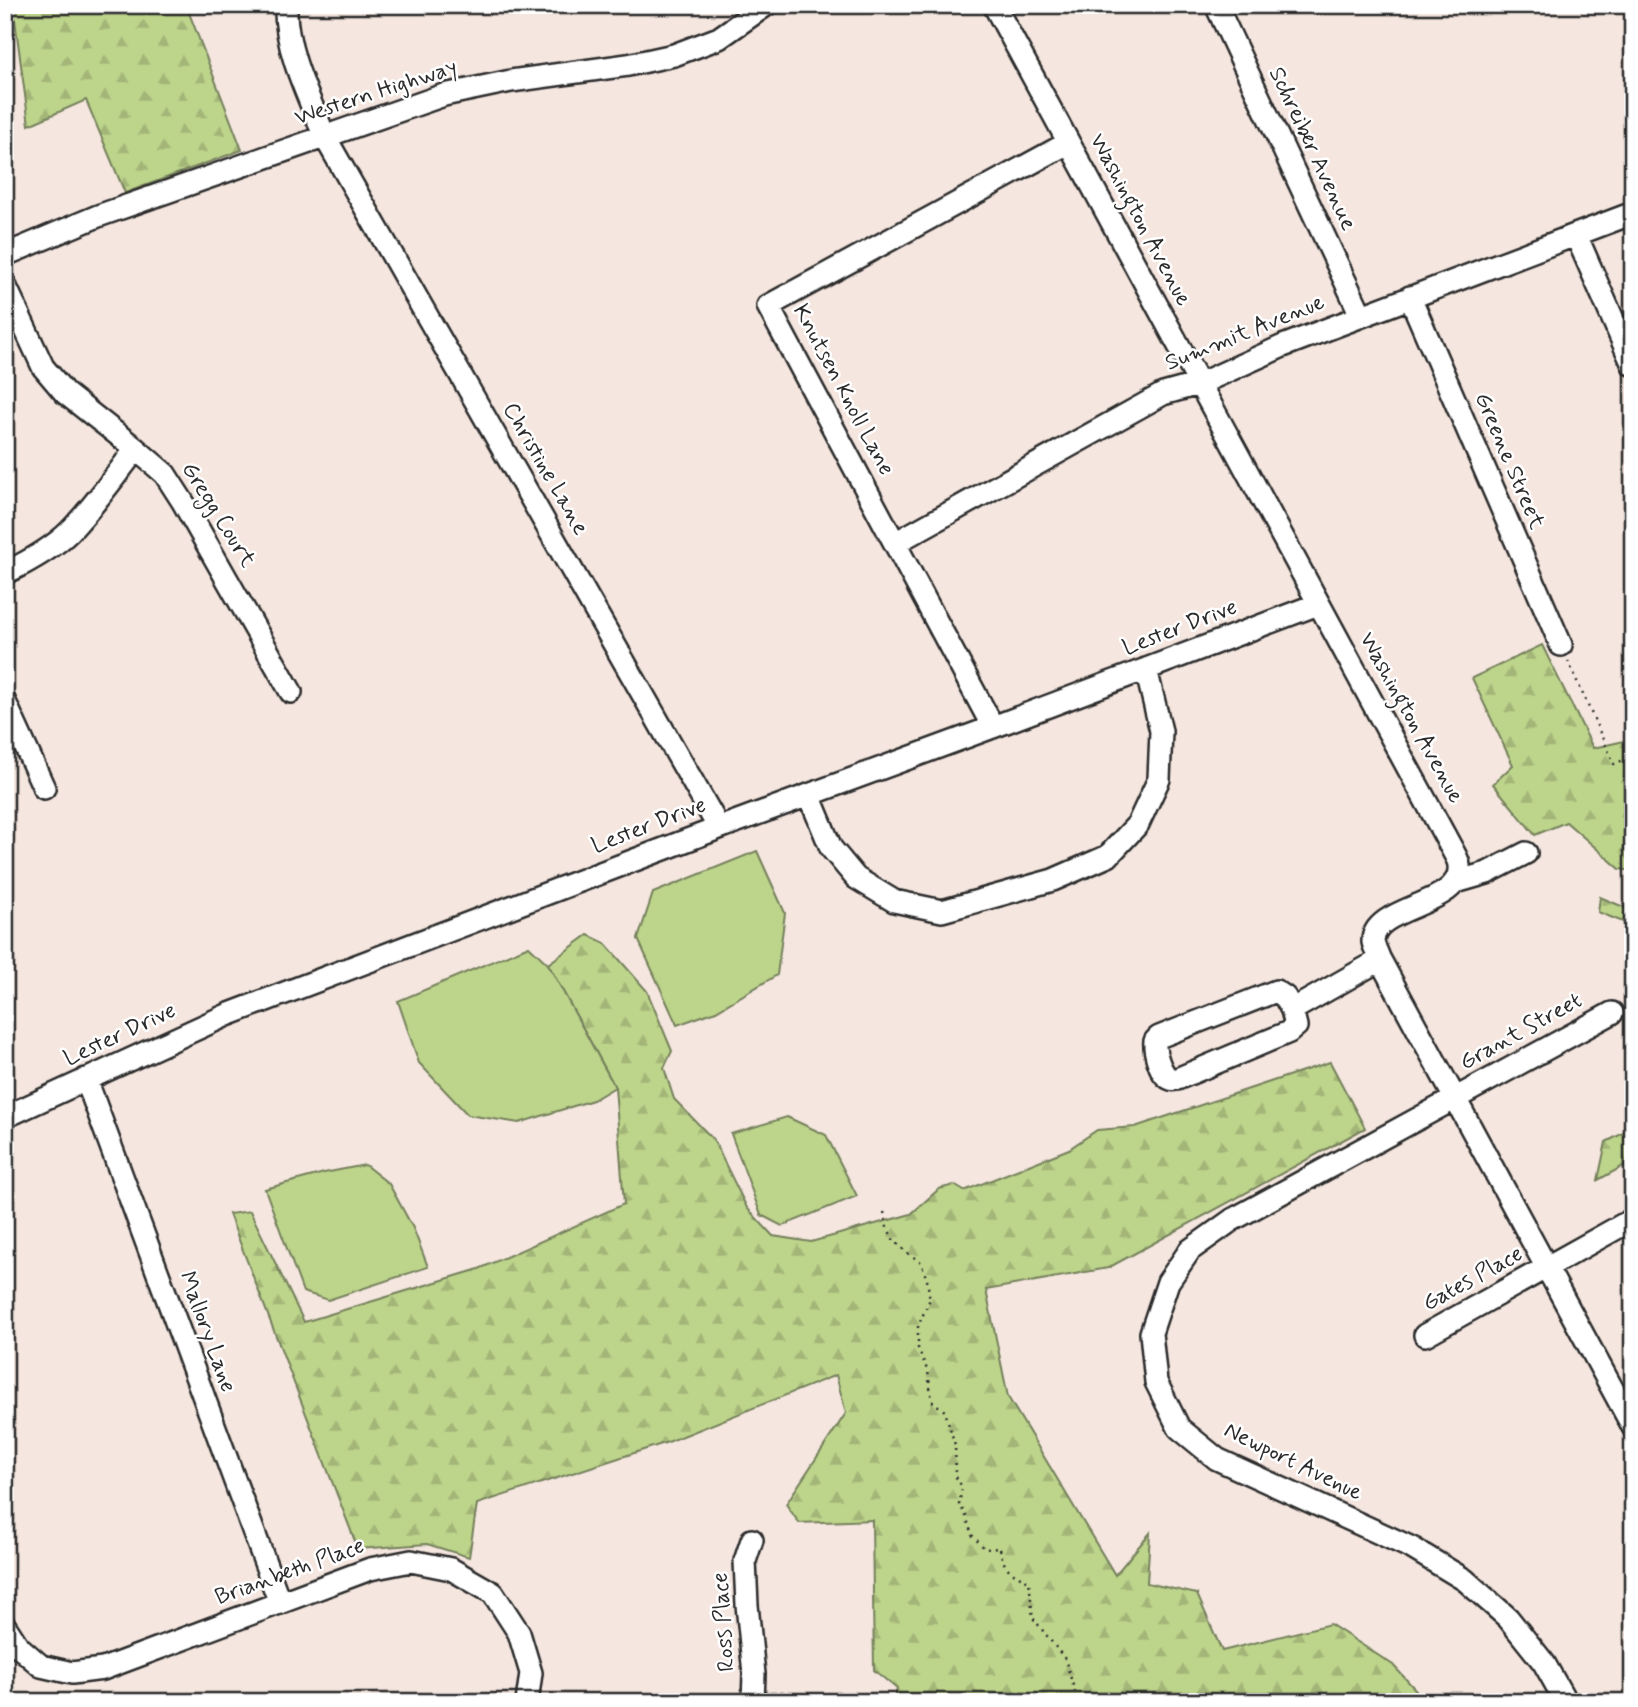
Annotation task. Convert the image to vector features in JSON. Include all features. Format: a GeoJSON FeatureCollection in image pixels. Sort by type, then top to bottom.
{"type":"FeatureCollection","features":[{"type":"Feature","properties":{"kind":"street","name":"Christine Lane"},"geometry":{"type":"LineString","coordinates":[[286,5],[286,19],[298,72],[325,137],[719,828]]}},
{"type":"Feature","properties":{"kind":"street","name":"Western Highway"},"geometry":{"type":"LineString","coordinates":[[5,255],[98,216],[444,95],[511,81],[628,65],[674,55],[719,38],[766,5]]}},
{"type":"Feature","properties":{"kind":"street","name":"Washington Avenue"},"geometry":{"type":"LineString","coordinates":[[994,5],[1453,850],[1460,867],[1456,882]]}},
{"type":"Feature","properties":{"kind":"street","name":"Schreiber Avenue"},"geometry":{"type":"LineString","coordinates":[[1216,5],[1361,316]]}},
{"type":"Feature","properties":{"kind":"street","name":"Knutsen Knoll Lane"},"geometry":{"type":"LineString","coordinates":[[993,727],[768,306],[1068,143]]}},
{"type":"Feature","properties":{"kind":"street","name":"Summit Avenue"},"geometry":{"type":"LineString","coordinates":[[895,542],[1163,394],[1199,384],[1283,346],[1633,213]]}},
{"type":"Feature","properties":{"kind":"street"},"geometry":{"type":"LineString","coordinates":[[1576,235],[1633,365]]}},
{"type":"Feature","properties":{"kind":"street","name":"Gregg Court"},"geometry":{"type":"LineString","coordinates":[[5,285],[43,367],[65,393],[165,474],[292,692]]}},
{"type":"Feature","properties":{"kind":"street","name":"Greene Street"},"geometry":{"type":"LineString","coordinates":[[1410,297],[1561,645]]}},
{"type":"Feature","properties":{"kind":"street"},"geometry":{"type":"LineString","coordinates":[[5,573],[32,559],[68,532],[99,498],[136,449]]}},
{"type":"Feature","properties":{"kind":"street","name":"Lester Drive"},"geometry":{"type":"LineString","coordinates":[[5,1117],[227,1015],[1318,604]]}},
{"type":"Feature","properties":{"kind":"street"},"geometry":{"type":"LineString","coordinates":[[809,795],[831,848],[856,878],[894,901],[942,911],[1053,880],[1108,856],[1138,824],[1159,779],[1161,731],[1146,669]]}},
{"type":"Feature","properties":{"kind":"street"},"geometry":{"type":"LineString","coordinates":[[5,702],[44,789]]}},
{"type":"Feature","properties":{"kind":"street"},"geometry":{"type":"LineString","coordinates":[[1526,853],[1487,873],[1456,882],[1443,893],[1388,920],[1376,930],[1373,943],[1633,1427]]}},
{"type":"Feature","properties":{"kind":"street"},"geometry":{"type":"LineString","coordinates":[[1292,1010],[1380,960]]}},
{"type":"Feature","properties":{"kind":"street"},"geometry":{"type":"LineString","coordinates":[[1276,991],[1285,997],[1292,1010],[1296,1026],[1289,1032],[1177,1079],[1171,1079],[1164,1074],[1154,1049],[1155,1041],[1159,1037],[1276,991]]}},
{"type":"Feature","properties":{"kind":"street","name":"Grant Street"},"geometry":{"type":"LineString","coordinates":[[1456,1098],[1612,1013]]}},
{"type":"Feature","properties":{"kind":"street","name":"Mallory Lane"},"geometry":{"type":"LineString","coordinates":[[86,1079],[280,1604]]}},
{"type":"Feature","properties":{"kind":"street","name":"Newport Avenue"},"geometry":{"type":"LineString","coordinates":[[1456,1098],[1232,1220],[1190,1250],[1168,1282],[1151,1333],[1156,1382],[1180,1427],[1217,1460],[1412,1548],[1465,1580],[1508,1618],[1544,1663],[1566,1702]]}},
{"type":"Feature","properties":{"kind":"street","name":"Gates Place"},"geometry":{"type":"LineString","coordinates":[[1424,1335],[1633,1219]]}},
{"type":"Feature","properties":{"kind":"street","name":"Ross Place"},"geometry":{"type":"LineString","coordinates":[[752,1540],[745,1562],[754,1674],[753,1702]]}},
{"type":"Feature","properties":{"kind":"street","name":"Brianbeth Place"},"geometry":{"type":"LineString","coordinates":[[5,1626],[18,1646],[41,1666],[72,1673],[103,1669],[370,1569],[411,1561],[451,1569],[493,1593],[519,1633],[531,1673],[527,1702]]}},
{"type":"Feature","properties":{"kind":"path"},"geometry":{"type":"LineString","coordinates":[[1561,645],[1614,764],[1633,756]]}},
{"type":"Feature","properties":{"kind":"path"},"geometry":{"type":"LineString","coordinates":[[884,1212],[893,1239],[921,1262],[927,1280],[930,1299],[918,1326],[918,1348],[928,1372],[932,1401],[945,1411],[955,1445],[956,1477],[962,1487],[959,1505],[965,1513],[972,1535],[985,1549],[1000,1548],[1002,1562],[1011,1572],[1029,1581],[1033,1618],[1065,1659],[1078,1702]]}},
{"type":"Feature","properties":{"kind":"green space"},"geometry":{"type":"Polygon","coordinates":[[[13,5],[186,5],[242,150],[125,193],[86,100],[29,125],[13,5]]]}},
{"type":"Feature","properties":{"kind":"green space"},"geometry":{"type":"Polygon","coordinates":[[[1542,645],[1593,748],[1633,739],[1633,871],[1620,869],[1566,822],[1535,835],[1493,784],[1513,765],[1472,678],[1542,645]]]}},
{"type":"Feature","properties":{"kind":"green space"},"geometry":{"type":"Polygon","coordinates":[[[757,851],[785,913],[777,975],[716,1011],[677,1025],[638,939],[653,893],[757,851]]]}},
{"type":"Feature","properties":{"kind":"green space"},"geometry":{"type":"Polygon","coordinates":[[[1600,897],[1633,911],[1633,926],[1598,912],[1600,897]]]}},
{"type":"Feature","properties":{"kind":"green space"},"geometry":{"type":"Polygon","coordinates":[[[588,935],[605,943],[647,991],[672,1051],[664,1068],[674,1099],[713,1139],[747,1208],[773,1236],[811,1242],[911,1214],[939,1189],[954,1185],[964,1191],[1069,1149],[1097,1130],[1135,1127],[1330,1062],[1365,1128],[1108,1268],[986,1290],[1008,1397],[1115,1575],[1150,1533],[1147,1583],[1197,1594],[1222,1651],[1330,1624],[1393,1665],[1424,1702],[893,1702],[897,1689],[874,1670],[872,1520],[799,1523],[786,1504],[846,1413],[836,1375],[668,1442],[477,1504],[469,1557],[427,1544],[358,1549],[229,1214],[250,1211],[304,1322],[479,1269],[624,1204],[615,1087],[548,964],[588,935]]]}},
{"type":"Feature","properties":{"kind":"green space"},"geometry":{"type":"Polygon","coordinates":[[[529,946],[548,964],[615,1087],[593,1100],[519,1123],[468,1115],[419,1063],[398,1001],[529,946]]]}},
{"type":"Feature","properties":{"kind":"green space"},"geometry":{"type":"Polygon","coordinates":[[[787,1117],[826,1135],[857,1196],[782,1226],[761,1215],[731,1134],[787,1117]]]}},
{"type":"Feature","properties":{"kind":"green space"},"geometry":{"type":"Polygon","coordinates":[[[1633,1128],[1633,1161],[1598,1180],[1606,1142],[1633,1128]]]}},
{"type":"Feature","properties":{"kind":"green space"},"geometry":{"type":"Polygon","coordinates":[[[365,1165],[389,1184],[413,1228],[428,1267],[328,1300],[303,1292],[265,1189],[365,1165]]]}}]}
